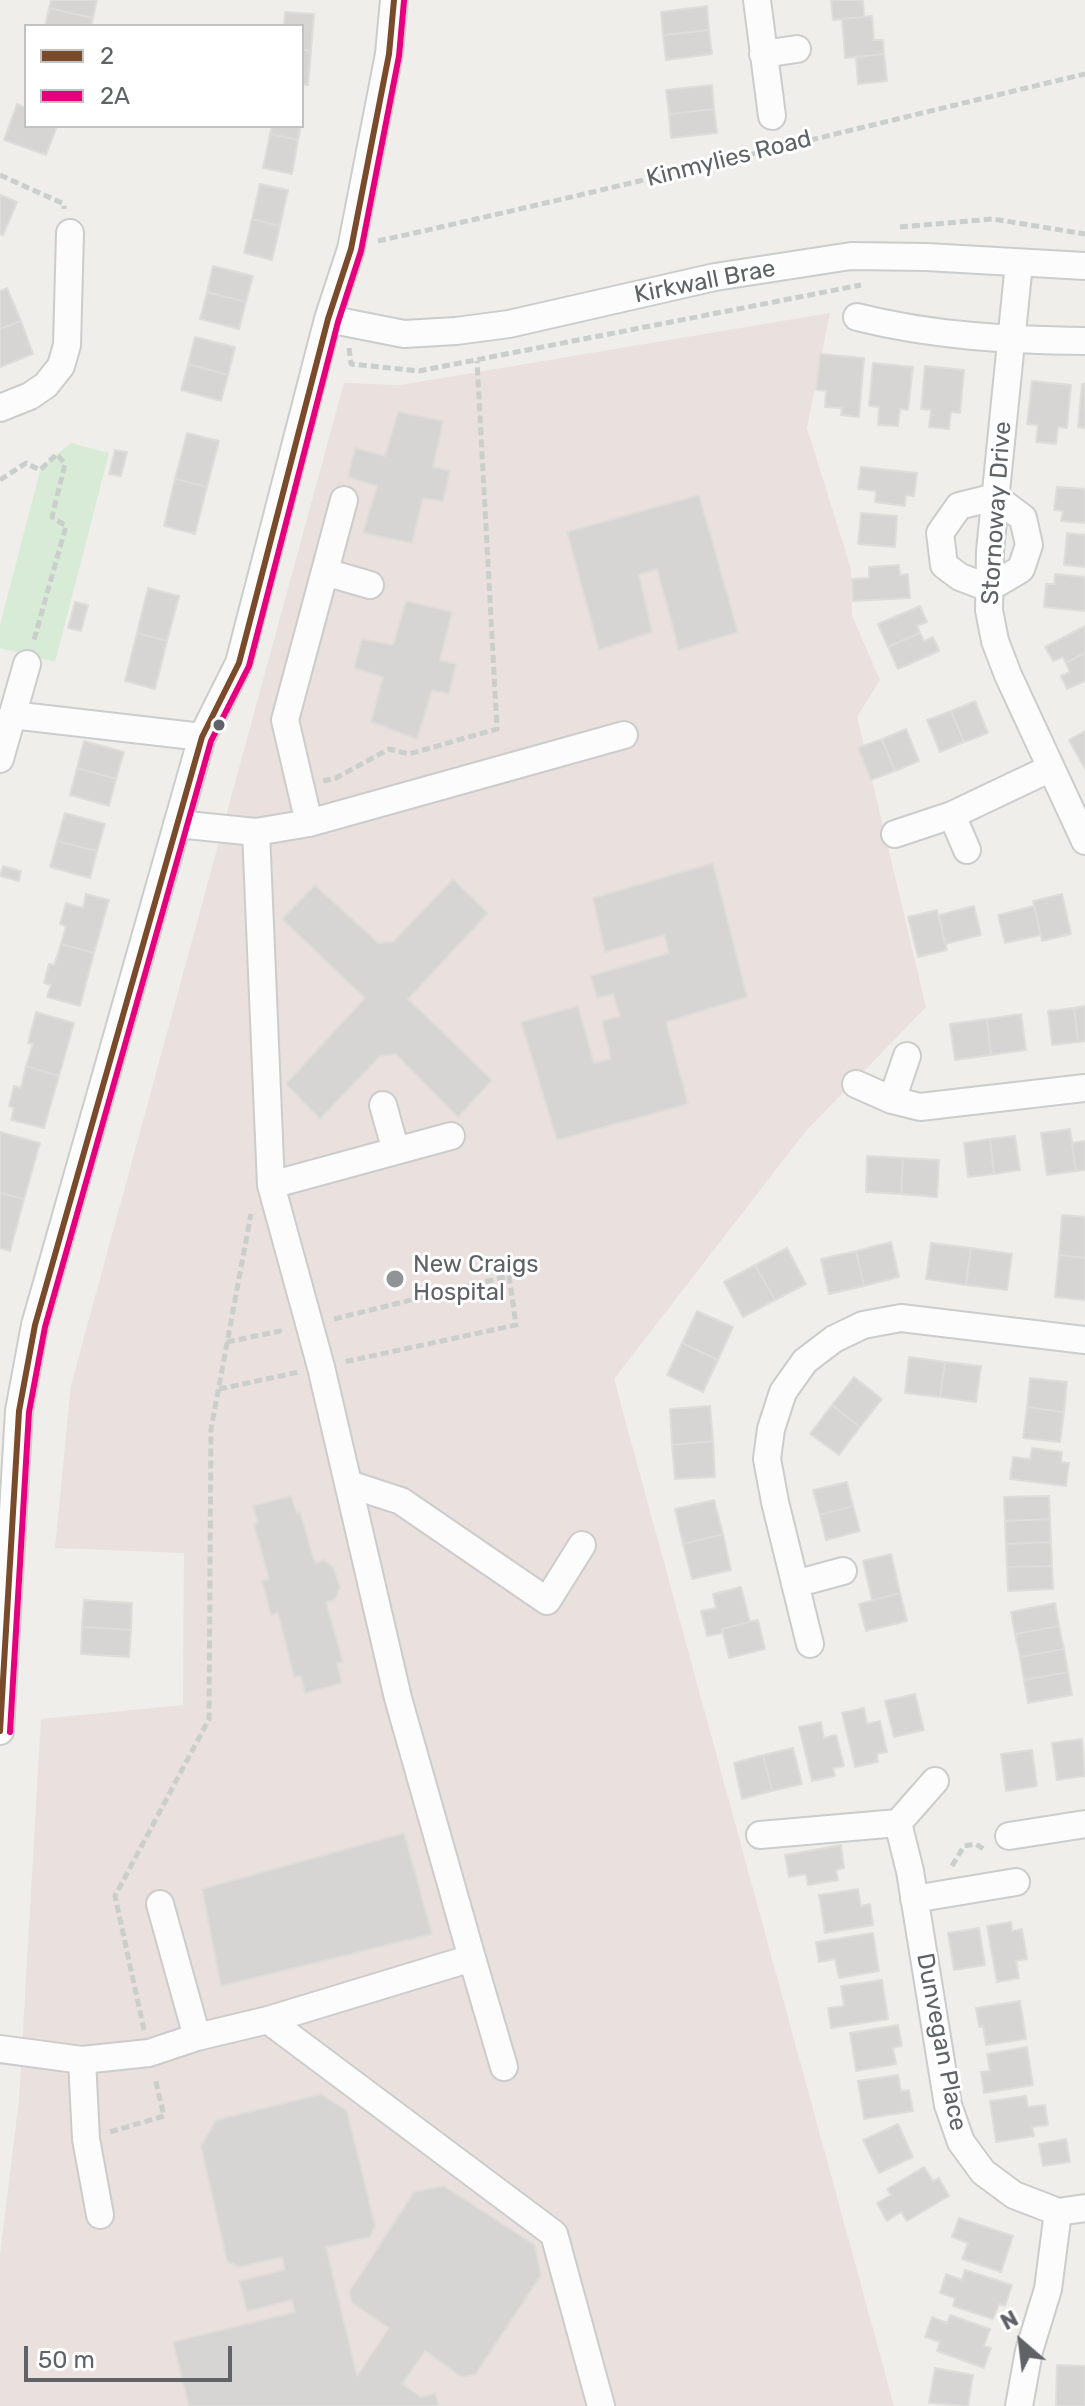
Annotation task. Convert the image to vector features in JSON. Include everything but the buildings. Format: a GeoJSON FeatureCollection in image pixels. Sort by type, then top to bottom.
{"type":"FeatureCollection","features":[{"type":"Feature","properties":{"kind":"street"},"geometry":{"type":"LineString","coordinates":[[0,1731],[19,1411],[35,1325],[202,737],[239,663],[337,321],[389,54],[394,0]]}},
{"type":"Feature","properties":{"kind":"street"},"geometry":{"type":"LineString","coordinates":[[757,0],[772,116]]}},
{"type":"Feature","properties":{"kind":"street"},"geometry":{"type":"LineString","coordinates":[[763,54],[797,49]]}},
{"type":"Feature","properties":{"kind":"street"},"geometry":{"type":"LineString","coordinates":[[0,408],[30,396],[46,385],[61,366],[67,345],[70,233]]}},
{"type":"Feature","properties":{"kind":"street","name":"Kirkwall Brae"},"geometry":{"type":"LineString","coordinates":[[337,321],[404,334],[456,331],[509,324],[715,277],[851,256],[1085,266]]}},
{"type":"Feature","properties":{"kind":"street","name":"Stornoway Drive"},"geometry":{"type":"LineString","coordinates":[[1019,263],[995,497],[989,610],[995,641],[1030,727],[1084,837]]}},
{"type":"Feature","properties":{"kind":"street"},"geometry":{"type":"LineString","coordinates":[[857,317],[899,327],[1012,340],[1085,341]]}},
{"type":"Feature","properties":{"kind":"street"},"geometry":{"type":"LineString","coordinates":[[995,497],[1023,518],[1029,545],[1021,569],[989,588],[960,577],[944,565],[940,533],[959,506],[995,497]]}},
{"type":"Feature","properties":{"kind":"street"},"geometry":{"type":"LineString","coordinates":[[309,823],[285,720],[344,500]]}},
{"type":"Feature","properties":{"kind":"street"},"geometry":{"type":"LineString","coordinates":[[325,572],[370,585]]}},
{"type":"Feature","properties":{"kind":"street"},"geometry":{"type":"LineString","coordinates":[[0,759],[27,664]]}},
{"type":"Feature","properties":{"kind":"street"},"geometry":{"type":"LineString","coordinates":[[12,715],[202,737]]}},
{"type":"Feature","properties":{"kind":"street"},"geometry":{"type":"LineString","coordinates":[[177,824],[256,832],[309,823],[624,735]]}},
{"type":"Feature","properties":{"kind":"street"},"geometry":{"type":"LineString","coordinates":[[895,834],[952,815],[1051,768]]}},
{"type":"Feature","properties":{"kind":"street"},"geometry":{"type":"LineString","coordinates":[[952,815],[967,850]]}},
{"type":"Feature","properties":{"kind":"street"},"geometry":{"type":"LineString","coordinates":[[256,832],[271,1185],[321,1367],[398,1698],[504,2067]]}},
{"type":"Feature","properties":{"kind":"street"},"geometry":{"type":"LineString","coordinates":[[892,1100],[907,1056]]}},
{"type":"Feature","properties":{"kind":"street"},"geometry":{"type":"LineString","coordinates":[[856,1084],[892,1100],[920,1107],[1085,1088]]}},
{"type":"Feature","properties":{"kind":"street"},"geometry":{"type":"LineString","coordinates":[[383,1105],[396,1151]]}},
{"type":"Feature","properties":{"kind":"street"},"geometry":{"type":"LineString","coordinates":[[271,1185],[451,1136]]}},
{"type":"Feature","properties":{"kind":"street"},"geometry":{"type":"LineString","coordinates":[[810,1644],[767,1459],[771,1429],[783,1392],[805,1361],[834,1339],[863,1325],[901,1318],[1085,1340]]}},
{"type":"Feature","properties":{"kind":"street"},"geometry":{"type":"LineString","coordinates":[[349,1484],[401,1501],[547,1601],[582,1545]]}},
{"type":"Feature","properties":{"kind":"street"},"geometry":{"type":"LineString","coordinates":[[795,1584],[843,1571]]}},
{"type":"Feature","properties":{"kind":"street"},"geometry":{"type":"LineString","coordinates":[[760,1835],[898,1823],[935,1781]]}},
{"type":"Feature","properties":{"kind":"street","name":"Dunvegan Place"},"geometry":{"type":"LineString","coordinates":[[898,1823],[914,1899],[948,2105],[961,2142],[983,2172],[1014,2195],[1058,2212],[1085,2208]]}},
{"type":"Feature","properties":{"kind":"street"},"geometry":{"type":"LineString","coordinates":[[1009,1836],[1085,1824]]}},
{"type":"Feature","properties":{"kind":"street"},"geometry":{"type":"LineString","coordinates":[[914,1899],[1016,1882]]}},
{"type":"Feature","properties":{"kind":"street"},"geometry":{"type":"LineString","coordinates":[[160,1904],[197,2037]]}},
{"type":"Feature","properties":{"kind":"street"},"geometry":{"type":"LineString","coordinates":[[0,2049],[82,2060],[149,2053],[472,1958]]}},
{"type":"Feature","properties":{"kind":"street"},"geometry":{"type":"LineString","coordinates":[[268,2020],[554,2234],[601,2406]]}},
{"type":"Feature","properties":{"kind":"street"},"geometry":{"type":"LineString","coordinates":[[82,2060],[86,2139],[100,2215]]}},
{"type":"Feature","properties":{"kind":"street"},"geometry":{"type":"LineString","coordinates":[[1019,2406],[1029,2351],[1048,2289],[1058,2212]]}},
{"type":"Feature","properties":{"kind":"path","name":"Kinmylies Road"},"geometry":{"type":"LineString","coordinates":[[373,242],[1085,74]]}},
{"type":"Feature","properties":{"kind":"path"},"geometry":{"type":"LineString","coordinates":[[0,175],[64,204],[63,225],[70,233]]}},
{"type":"Feature","properties":{"kind":"path"},"geometry":{"type":"LineString","coordinates":[[337,321],[351,364],[419,371],[869,284]]}},
{"type":"Feature","properties":{"kind":"path"},"geometry":{"type":"LineString","coordinates":[[301,788],[336,778],[389,749],[409,754],[497,729],[477,361]]}},
{"type":"Feature","properties":{"kind":"path"},"geometry":{"type":"LineString","coordinates":[[0,480],[26,463],[40,470],[57,454],[65,464],[52,517],[66,526],[27,664]]}},
{"type":"Feature","properties":{"kind":"path"},"geometry":{"type":"LineString","coordinates":[[86,2139],[164,2116],[115,1896],[209,1719],[211,1429],[252,1205]]}},
{"type":"Feature","properties":{"kind":"path"},"geometry":{"type":"LineString","coordinates":[[219,1389],[516,1325],[509,1276],[227,1342]]}},
{"type":"Feature","properties":{"kind":"shaded area","name":"New Craigs Hospital"},"geometry":{"type":"Polygon","coordinates":[[[830,313],[807,428],[851,569],[852,616],[880,680],[857,717],[926,1007],[805,1132],[614,1379],[894,2406],[0,2406],[0,2255],[19,2100],[41,1719],[183,1705],[184,1553],[55,1548],[71,1385],[344,383],[400,385],[830,313]]]}},
{"type":"Feature","properties":{"kind":"green space"},"geometry":{"type":"Polygon","coordinates":[[[71,443],[109,453],[55,662],[0,648],[0,625],[41,467],[71,443]]]}},
{"type":"Feature","properties":{"kind":"transit line","name":"2"},"geometry":{"type":"LineString","coordinates":[[0,1731],[19,1411],[35,1325],[202,737],[239,663],[328,319],[351,249],[389,54],[394,0]]}},
{"type":"Feature","properties":{"kind":"transit line","name":"2A"},"geometry":{"type":"LineString","coordinates":[[10,1732],[29,1412],[45,1327],[211,741],[249,666],[338,322],[361,251],[399,56],[404,1]]}},
{"type":"Feature","properties":{"kind":"place","name":"New Craigs Hospital"},"geometry":{"type":"Point","coordinates":[395,1279]}}]}
